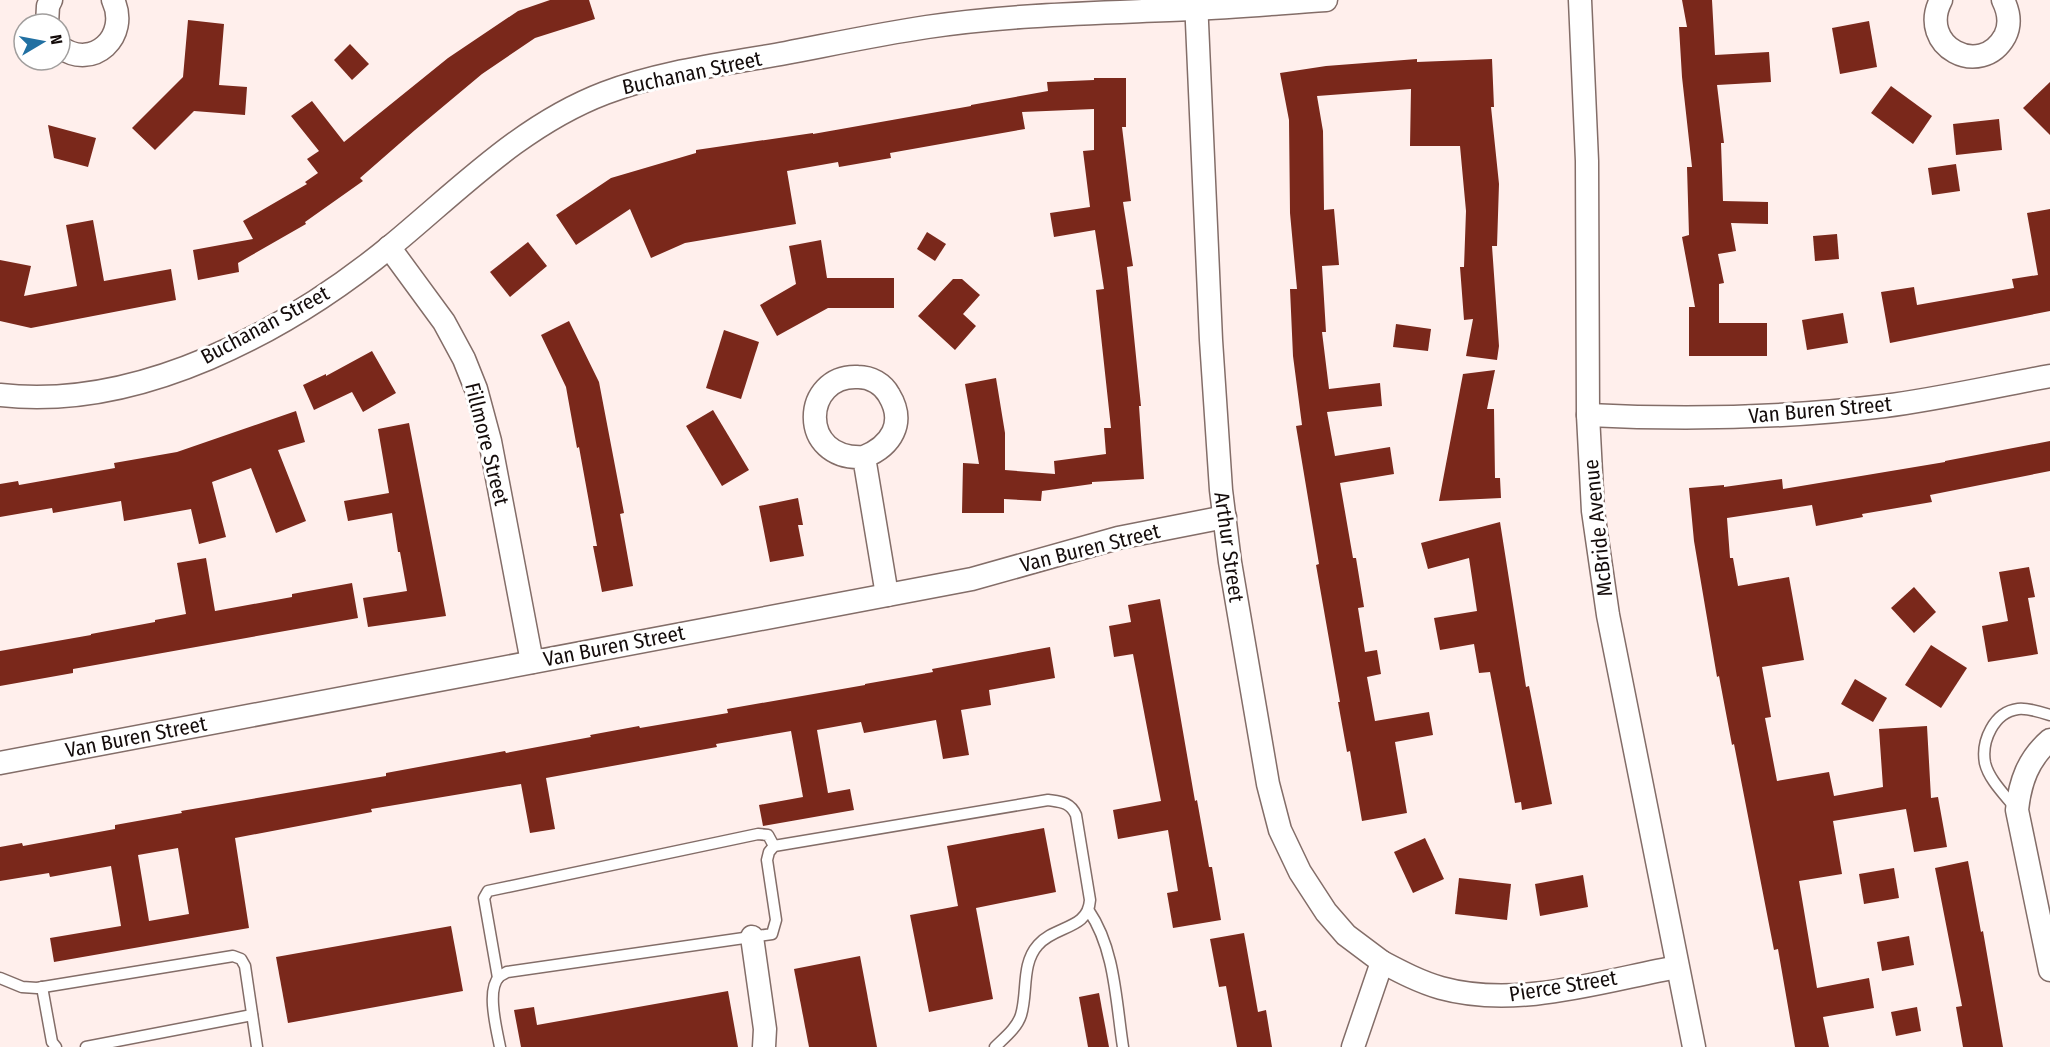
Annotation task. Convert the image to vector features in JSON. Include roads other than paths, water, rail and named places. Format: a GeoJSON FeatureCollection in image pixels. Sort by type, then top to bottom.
{"type":"FeatureCollection","features":[{"type":"Feature","properties":{"kind":"street"},"geometry":{"type":"LineString","coordinates":[[72,53],[85,55],[97,52],[114,36],[118,25],[118,13],[113,0]]}},
{"type":"Feature","properties":{"kind":"street","name":"Buchanan Street"},"geometry":{"type":"LineString","coordinates":[[0,395],[68,395],[113,389],[168,374],[238,344],[292,315],[343,282],[526,134],[573,107],[633,83],[675,73],[928,27],[1196,4],[1326,0]]}},
{"type":"Feature","properties":{"kind":"street","name":"McBride Avenue"},"geometry":{"type":"LineString","coordinates":[[1580,0],[1587,161],[1588,415],[1593,511],[1608,615],[1694,1047]]}},
{"type":"Feature","properties":{"kind":"street"},"geometry":{"type":"LineString","coordinates":[[1941,0],[1936,13],[1935,25],[1939,37],[1957,53],[1968,56],[1981,56],[1992,51],[2001,43],[2007,32],[2009,20],[2003,0]]}},
{"type":"Feature","properties":{"kind":"street","name":"Arthur Street"},"geometry":{"type":"LineString","coordinates":[[1196,4],[1211,339],[1221,490],[1230,562],[1268,784],[1280,830],[1300,873],[1326,912],[1346,935],[1382,962]]}},
{"type":"Feature","properties":{"kind":"street","name":"Fillmore Street"},"geometry":{"type":"LineString","coordinates":[[389,247],[444,322],[464,359],[476,389],[490,441],[532,662]]}},
{"type":"Feature","properties":{"kind":"street","name":"Van Buren Street"},"geometry":{"type":"LineString","coordinates":[[1588,415],[1734,418],[1818,413],[1886,406],[2050,376]]}},
{"type":"Feature","properties":{"kind":"street"},"geometry":{"type":"LineString","coordinates":[[864,457],[887,595]]}},
{"type":"Feature","properties":{"kind":"street","name":"Van Buren Street"},"geometry":{"type":"LineString","coordinates":[[0,763],[972,579],[1118,538],[1225,517]]}},
{"type":"Feature","properties":{"kind":"street"},"geometry":{"type":"LineString","coordinates":[[2050,740],[2032,760],[2023,776],[2017,810],[2050,970]]}},
{"type":"Feature","properties":{"kind":"street"},"geometry":{"type":"LineString","coordinates":[[752,937],[765,1029],[764,1047]]}},
{"type":"Feature","properties":{"kind":"street"},"geometry":{"type":"LineString","coordinates":[[1353,1047],[1382,962]]}},
{"type":"Feature","properties":{"kind":"street","name":"Pierce Street"},"geometry":{"type":"LineString","coordinates":[[1382,962],[1442,988],[1500,996],[1541,993],[1677,967]]}},
{"type":"Feature","properties":{"kind":"lane"},"geometry":{"type":"LineString","coordinates":[[2017,810],[1992,779],[1985,765],[1984,752],[1987,735],[2005,714],[2018,710],[2050,715]]}},
{"type":"Feature","properties":{"kind":"lane"},"geometry":{"type":"LineString","coordinates":[[500,1047],[493,1001],[494,987],[498,978],[507,972],[772,934],[776,920],[767,861],[769,852],[774,846],[1048,801],[1066,803],[1073,808],[1076,815],[1090,900],[1089,910],[1084,918],[1039,943],[1029,957],[1022,1015],[1016,1026],[995,1047]]}},
{"type":"Feature","properties":{"kind":"lane"},"geometry":{"type":"LineString","coordinates":[[498,978],[484,898],[488,891],[758,834],[768,835],[774,846]]}},
{"type":"Feature","properties":{"kind":"lane"},"geometry":{"type":"LineString","coordinates":[[1089,910],[1098,923],[1109,955],[1123,1047]]}},
{"type":"Feature","properties":{"kind":"lane"},"geometry":{"type":"LineString","coordinates":[[0,978],[22,987],[42,987],[233,956],[241,959],[245,966],[257,1047]]}},
{"type":"Feature","properties":{"kind":"lane"},"geometry":{"type":"LineString","coordinates":[[42,987],[52,1042],[56,1047]]}},
{"type":"Feature","properties":{"kind":"lane"},"geometry":{"type":"LineString","coordinates":[[86,1047],[252,1015]]}}]}
